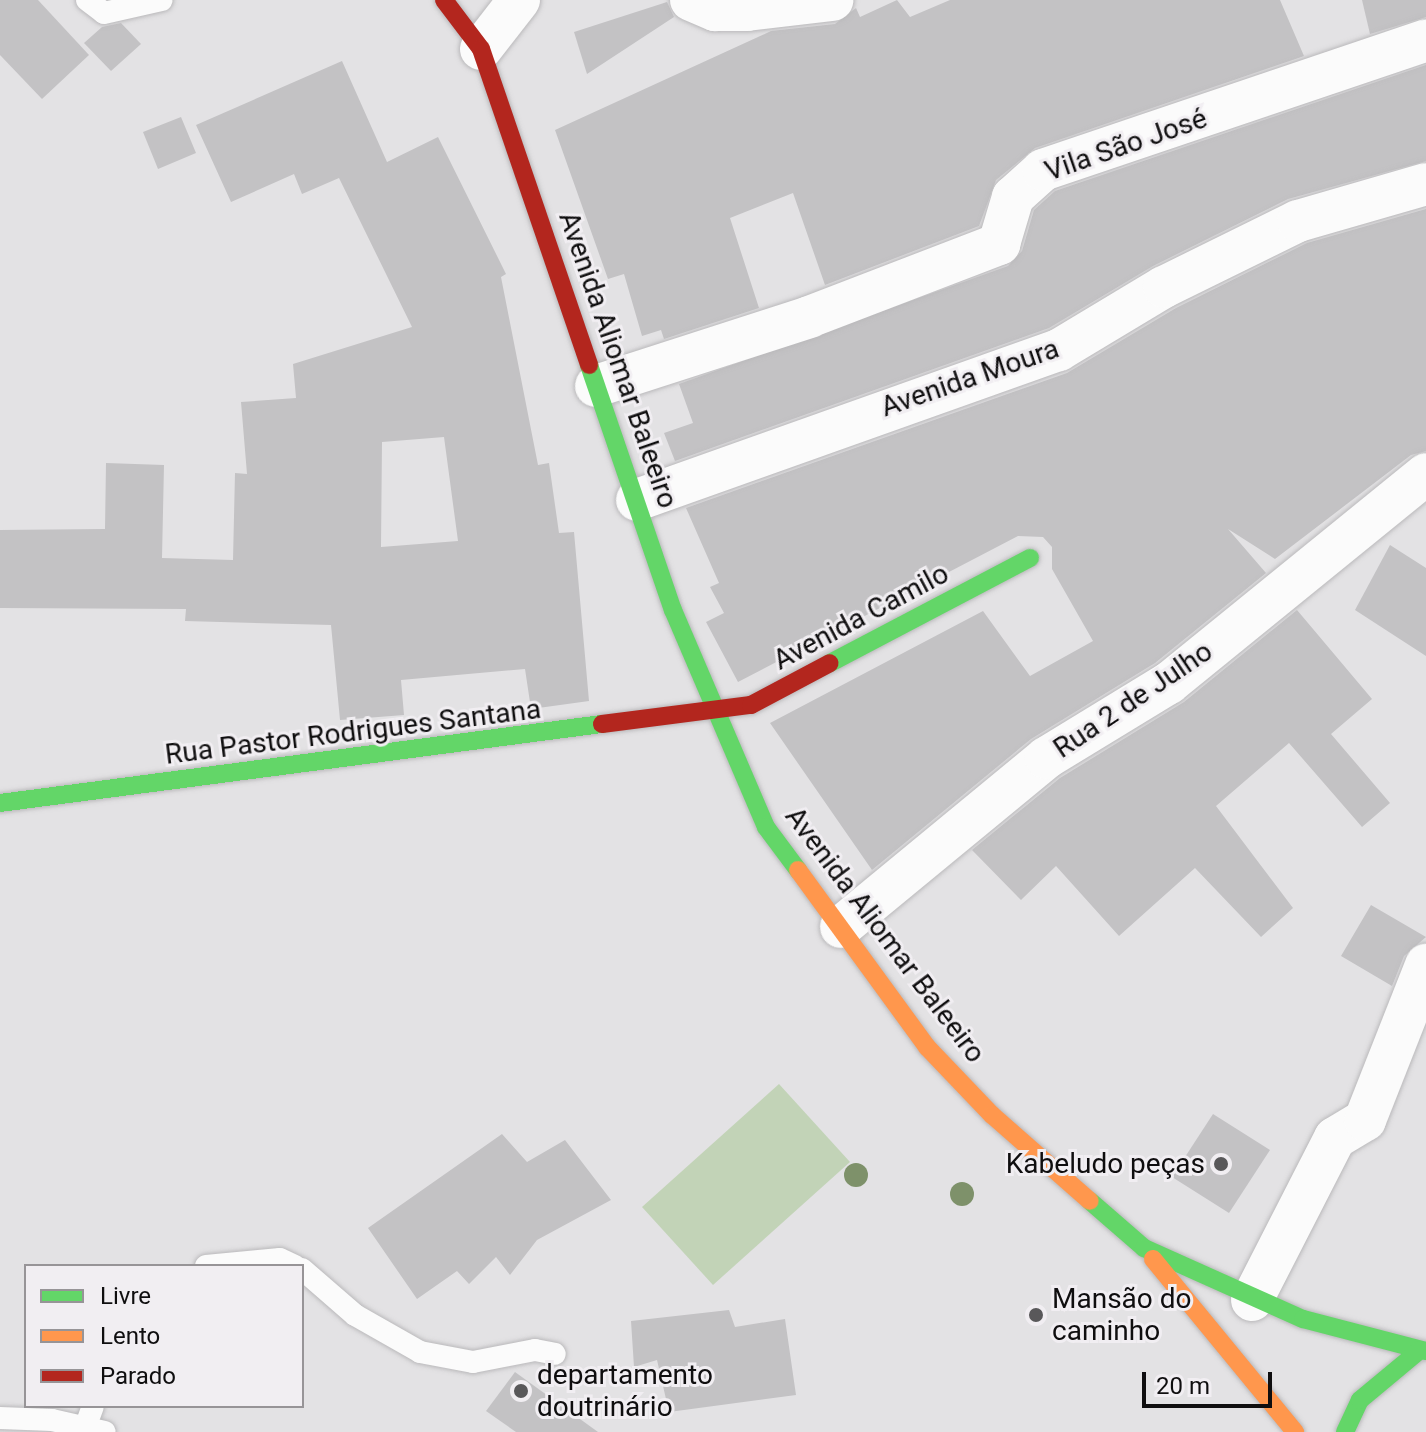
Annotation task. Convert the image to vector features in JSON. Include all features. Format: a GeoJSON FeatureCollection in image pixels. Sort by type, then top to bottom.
{"type":"FeatureCollection","features":[{"type":"Feature","properties":{"kind":"main road","name":"Avenida Aliomar Baleeiro"},"geometry":{"type":"LineString","coordinates":[[444,0],[481,49],[596,386],[714,714],[766,827],[938,1058],[992,1115],[1144,1248],[1252,1300],[1423,1350]]}},
{"type":"Feature","properties":{"kind":"main road","name":"Avenida Camilo"},"geometry":{"type":"LineString","coordinates":[[714,714],[793,686],[1030,558]]}},
{"type":"Feature","properties":{"kind":"main road","name":"Rua Pastor Rodrigues Santana"},"geometry":{"type":"LineString","coordinates":[[0,803],[714,714]]}},
{"type":"Feature","properties":{"kind":"main road"},"geometry":{"type":"LineString","coordinates":[[1144,1248],[1295,1432]]}},
{"type":"Feature","properties":{"kind":"main road"},"geometry":{"type":"LineString","coordinates":[[1345,1432],[1360,1400],[1423,1350]]}},
{"type":"Feature","properties":{"kind":"street"},"geometry":{"type":"LineString","coordinates":[[481,49],[519,0]]}},
{"type":"Feature","properties":{"kind":"street"},"geometry":{"type":"LineString","coordinates":[[691,0],[715,10],[747,10],[832,0]]}},
{"type":"Feature","properties":{"kind":"street","name":"Vila São José"},"geometry":{"type":"LineString","coordinates":[[596,386],[809,317],[999,244],[1013,197],[1043,170],[1426,40]]}},
{"type":"Feature","properties":{"kind":"street","name":"Avenida Moura"},"geometry":{"type":"LineString","coordinates":[[637,500],[1059,350],[1164,287],[1298,221],[1426,184]]}},
{"type":"Feature","properties":{"kind":"street","name":"Rua 2 de Julho"},"geometry":{"type":"LineString","coordinates":[[841,927],[1046,758],[1169,683],[1426,474]]}},
{"type":"Feature","properties":{"kind":"street"},"geometry":{"type":"LineString","coordinates":[[1252,1300],[1335,1138],[1365,1120],[1426,965]]}},
{"type":"Feature","properties":{"kind":"lane"},"geometry":{"type":"LineString","coordinates":[[87,0],[104,13],[162,0]]}},
{"type":"Feature","properties":{"kind":"lane"},"geometry":{"type":"LineString","coordinates":[[227,1264],[280,1259],[291,1264]]}},
{"type":"Feature","properties":{"kind":"lane"},"geometry":{"type":"LineString","coordinates":[[304,1271],[355,1315],[420,1352],[473,1362],[535,1350],[555,1354]]}},
{"type":"Feature","properties":{"kind":"lane"},"geometry":{"type":"LineString","coordinates":[[0,1418],[94,1422]]}},
{"type":"Feature","properties":{"kind":"green space"},"geometry":{"type":"Polygon","coordinates":[[[779,1084],[850,1162],[713,1285],[642,1207],[779,1084]]]}},
{"type":"Feature","properties":{"kind":"building"},"geometry":{"type":"Polygon","coordinates":[[[0,0],[38,0],[89,55],[42,99],[0,55],[0,0]]]}},
{"type":"Feature","properties":{"kind":"building"},"geometry":{"type":"Polygon","coordinates":[[[897,0],[910,17],[950,0],[1280,0],[1304,56],[1035,148],[996,180],[979,226],[825,285],[793,193],[730,218],[759,308],[664,339],[661,330],[642,336],[624,274],[608,279],[555,130],[771,31],[835,24],[856,8],[860,17],[897,0]]]}},
{"type":"Feature","properties":{"kind":"building"},"geometry":{"type":"Polygon","coordinates":[[[1362,0],[1426,0],[1426,17],[1370,34],[1362,0]]]}},
{"type":"Feature","properties":{"kind":"building"},"geometry":{"type":"Polygon","coordinates":[[[667,2],[674,17],[587,74],[574,32],[667,2]]]}},
{"type":"Feature","properties":{"kind":"building"},"geometry":{"type":"Polygon","coordinates":[[[121,23],[141,44],[111,71],[84,43],[102,27],[121,23]]]}},
{"type":"Feature","properties":{"kind":"building"},"geometry":{"type":"Polygon","coordinates":[[[342,61],[387,162],[438,137],[506,274],[501,277],[538,465],[549,463],[559,533],[574,532],[589,701],[531,709],[525,669],[401,680],[404,715],[340,720],[331,625],[185,621],[186,609],[0,608],[0,530],[105,529],[106,463],[164,465],[162,558],[233,560],[235,473],[247,474],[241,402],[296,398],[293,364],[412,327],[339,178],[302,194],[294,174],[231,202],[196,125],[342,61]],[[444,437],[382,442],[381,547],[458,541],[444,437]]]}},
{"type":"Feature","properties":{"kind":"building"},"geometry":{"type":"Polygon","coordinates":[[[1426,65],[1426,161],[1288,199],[1153,266],[1049,328],[675,461],[664,433],[693,423],[679,384],[1008,266],[1022,251],[1034,210],[1055,191],[1426,65]]]}},
{"type":"Feature","properties":{"kind":"building"},"geometry":{"type":"Polygon","coordinates":[[[181,117],[196,153],[158,169],[143,132],[181,117]]]}},
{"type":"Feature","properties":{"kind":"building"},"geometry":{"type":"Polygon","coordinates":[[[1426,209],[1426,451],[1411,455],[1275,559],[1228,529],[1266,573],[1155,663],[1031,739],[872,870],[770,723],[983,611],[1030,676],[1093,641],[1052,569],[1052,547],[1043,537],[1018,536],[738,682],[706,622],[724,613],[710,587],[719,583],[686,508],[1067,373],[1176,308],[1307,243],[1426,209]]]}},
{"type":"Feature","properties":{"kind":"building"},"geometry":{"type":"Polygon","coordinates":[[[1390,545],[1426,568],[1426,656],[1355,610],[1390,545]]]}},
{"type":"Feature","properties":{"kind":"building"},"geometry":{"type":"Polygon","coordinates":[[[1297,610],[1372,699],[1331,734],[1390,803],[1362,827],[1289,743],[1216,806],[1293,908],[1261,937],[1195,868],[1119,936],[1056,866],[1021,900],[972,850],[1060,778],[1184,702],[1297,610]]]}},
{"type":"Feature","properties":{"kind":"building"},"geometry":{"type":"Polygon","coordinates":[[[1371,905],[1426,937],[1404,956],[1392,986],[1341,956],[1371,905]]]}},
{"type":"Feature","properties":{"kind":"building","name":"Kabeludo peças"},"geometry":{"type":"Polygon","coordinates":[[[1213,1114],[1270,1150],[1229,1213],[1172,1177],[1213,1114]]]}},
{"type":"Feature","properties":{"kind":"building"},"geometry":{"type":"Polygon","coordinates":[[[502,1134],[527,1162],[565,1140],[611,1200],[537,1240],[510,1275],[496,1257],[469,1284],[457,1271],[417,1299],[368,1228],[502,1134]]]}},
{"type":"Feature","properties":{"kind":"building"},"geometry":{"type":"Polygon","coordinates":[[[729,1310],[735,1327],[785,1319],[796,1395],[669,1412],[657,1360],[634,1367],[631,1321],[729,1310]]]}},
{"type":"Feature","properties":{"kind":"building","name":"departamento doutrinário"},"geometry":{"type":"Polygon","coordinates":[[[515,1372],[598,1432],[516,1432],[486,1411],[515,1372]]]}},
{"type":"Feature","properties":{"kind":"traffic: fast"},"geometry":{"type":"LineString","coordinates":[[589,365],[673,610],[766,827],[798,870]]}},
{"type":"Feature","properties":{"kind":"traffic: fast"},"geometry":{"type":"LineString","coordinates":[[830,663],[1030,558]]}},
{"type":"Feature","properties":{"kind":"traffic: fast"},"geometry":{"type":"LineString","coordinates":[[0,803],[602,724]]}},
{"type":"Feature","properties":{"kind":"traffic: fast"},"geometry":{"type":"LineString","coordinates":[[1090,1201],[1144,1248],[1303,1319],[1426,1351]]}},
{"type":"Feature","properties":{"kind":"traffic: fast"},"geometry":{"type":"LineString","coordinates":[[1345,1432],[1360,1400],[1420,1350]]}},
{"type":"Feature","properties":{"kind":"traffic: slow"},"geometry":{"type":"LineString","coordinates":[[798,870],[927,1047],[992,1115],[1090,1201]]}},
{"type":"Feature","properties":{"kind":"traffic: slow"},"geometry":{"type":"LineString","coordinates":[[1153,1259],[1295,1432]]}},
{"type":"Feature","properties":{"kind":"traffic: jam"},"geometry":{"type":"LineString","coordinates":[[444,0],[481,49],[589,365]]}},
{"type":"Feature","properties":{"kind":"traffic: jam"},"geometry":{"type":"LineString","coordinates":[[602,724],[751,705],[830,663]]}},
{"type":"Feature","properties":{"kind":"place","name":"Kabeludo peças"},"geometry":{"type":"Point","coordinates":[1221,1164]}},
{"type":"Feature","properties":{"kind":"place","name":"Mansão do caminho"},"geometry":{"type":"Point","coordinates":[1036,1315]}},
{"type":"Feature","properties":{"kind":"place","name":"departamento doutrinário"},"geometry":{"type":"Point","coordinates":[521,1391]}}]}
